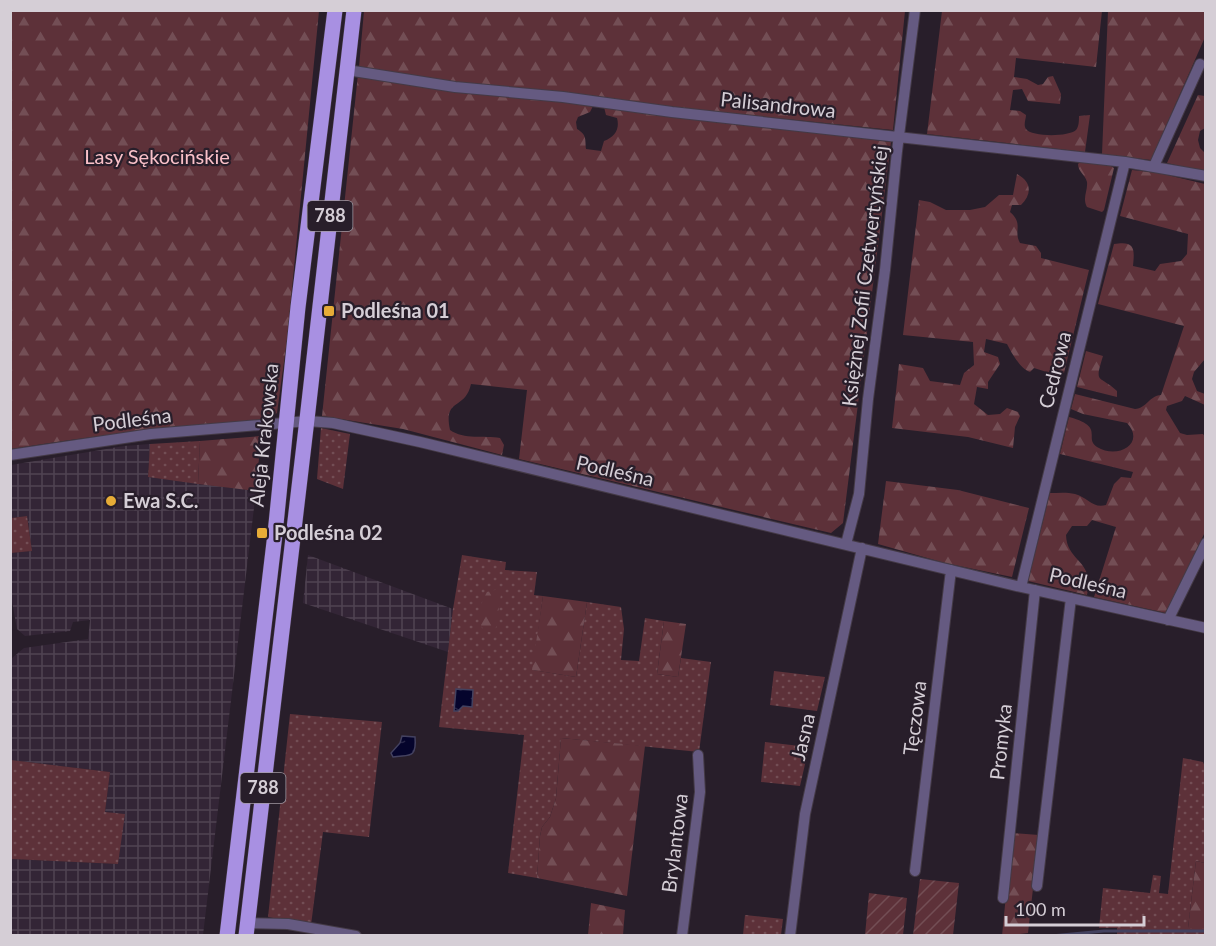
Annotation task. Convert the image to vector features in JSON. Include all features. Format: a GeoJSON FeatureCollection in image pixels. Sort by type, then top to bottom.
{"type":"FeatureCollection","features":[{"type":"Feature","properties":{"kind":"main road","name":"Aleja Krakowska"},"geometry":{"type":"LineString","coordinates":[[227,936],[335,10]]}},
{"type":"Feature","properties":{"kind":"main road","name":"788"},"geometry":{"type":"LineString","coordinates":[[247,929],[308,421],[318,309],[354,10]]}},
{"type":"Feature","properties":{"kind":"street","name":"Księżnej Zofii Czetwertyńskiej"},"geometry":{"type":"LineString","coordinates":[[846,544],[859,494],[868,399],[915,10]]}},
{"type":"Feature","properties":{"kind":"street"},"geometry":{"type":"LineString","coordinates":[[1154,166],[1200,64]]}},
{"type":"Feature","properties":{"kind":"street","name":"Palisandrowa"},"geometry":{"type":"LineString","coordinates":[[347,70],[455,87],[562,97],[672,112],[1125,162],[1206,176]]}},
{"type":"Feature","properties":{"kind":"street","name":"Cedrowa"},"geometry":{"type":"LineString","coordinates":[[1021,587],[1125,162]]}},
{"type":"Feature","properties":{"kind":"street","name":"Podleśna"},"geometry":{"type":"LineString","coordinates":[[10,455],[151,434],[308,421],[333,423],[1021,587],[1206,628]]}},
{"type":"Feature","properties":{"kind":"street"},"geometry":{"type":"LineString","coordinates":[[1168,620],[1206,543]]}},
{"type":"Feature","properties":{"kind":"street","name":"Jasna"},"geometry":{"type":"LineString","coordinates":[[790,936],[805,814],[862,548]]}},
{"type":"Feature","properties":{"kind":"street","name":"Tęczowa"},"geometry":{"type":"LineString","coordinates":[[915,871],[951,570]]}},
{"type":"Feature","properties":{"kind":"street","name":"Promyka"},"geometry":{"type":"LineString","coordinates":[[1003,898],[1035,590]]}},
{"type":"Feature","properties":{"kind":"street"},"geometry":{"type":"LineString","coordinates":[[1037,886],[1071,598]]}},
{"type":"Feature","properties":{"kind":"street","name":"Brylantowa"},"geometry":{"type":"LineString","coordinates":[[682,936],[700,792],[698,755]]}},
{"type":"Feature","properties":{"kind":"street"},"geometry":{"type":"LineString","coordinates":[[247,929],[288,924],[356,936]]}},
{"type":"Feature","properties":{"kind":"shaded area"},"geometry":{"type":"Polygon","coordinates":[[[150,444],[148,477],[256,491],[203,935],[11,935],[11,859],[118,864],[124,814],[105,812],[110,772],[11,760],[11,659],[24,648],[88,639],[90,620],[73,622],[70,631],[25,636],[17,629],[11,596],[10,553],[32,551],[27,516],[11,518],[11,465],[124,446],[150,444]]]}},
{"type":"Feature","properties":{"kind":"shaded area"},"geometry":{"type":"Polygon","coordinates":[[[308,555],[453,609],[448,652],[303,603],[308,555]]]}},
{"type":"Feature","properties":{"kind":"green space","name":"Lasy Sękocińskie"},"geometry":{"type":"Polygon","coordinates":[[[11,11],[319,11],[287,340],[277,413],[267,420],[75,439],[11,449],[11,11]]]}},
{"type":"Feature","properties":{"kind":"green space"},"geometry":{"type":"Polygon","coordinates":[[[364,11],[905,11],[893,130],[460,85],[359,67],[364,11]]]}},
{"type":"Feature","properties":{"kind":"green space"},"geometry":{"type":"Polygon","coordinates":[[[942,11],[1102,11],[1096,67],[1016,58],[1014,77],[1027,79],[1038,85],[1053,76],[1061,94],[1060,104],[1028,101],[1022,89],[1013,90],[1010,110],[1020,111],[1026,115],[1026,129],[1042,135],[1072,132],[1078,127],[1079,116],[1090,115],[1085,152],[927,134],[942,11]]]}},
{"type":"Feature","properties":{"kind":"green space"},"geometry":{"type":"Polygon","coordinates":[[[1108,11],[1205,11],[1205,37],[1151,160],[1102,154],[1108,11]]]}},
{"type":"Feature","properties":{"kind":"green space"},"geometry":{"type":"Polygon","coordinates":[[[358,74],[460,90],[593,106],[590,112],[578,117],[577,129],[584,135],[586,149],[601,151],[604,141],[614,135],[618,126],[617,118],[606,115],[604,107],[891,142],[843,523],[831,533],[519,459],[527,390],[471,384],[464,398],[449,413],[450,430],[461,435],[500,438],[504,445],[502,455],[403,429],[322,416],[358,74]]]}},
{"type":"Feature","properties":{"kind":"green space"},"geometry":{"type":"Polygon","coordinates":[[[1198,95],[1205,96],[1205,128],[1200,131],[1198,140],[1200,148],[1205,153],[1205,172],[1167,163],[1198,95]]]}},
{"type":"Feature","properties":{"kind":"green space"},"geometry":{"type":"Polygon","coordinates":[[[1080,162],[1114,168],[1102,212],[1087,207],[1085,201],[1087,182],[1078,167],[1080,162]]]}},
{"type":"Feature","properties":{"kind":"green space"},"geometry":{"type":"Polygon","coordinates":[[[1132,170],[1159,173],[1205,184],[1205,359],[1194,372],[1192,379],[1197,391],[1205,394],[1205,405],[1185,396],[1182,401],[1167,406],[1166,410],[1180,433],[1203,434],[1205,437],[1205,532],[1166,613],[1094,597],[1116,527],[1092,520],[1087,526],[1072,526],[1066,535],[1071,551],[1087,574],[1087,595],[1028,581],[1050,493],[1075,494],[1094,504],[1106,505],[1114,484],[1121,477],[1131,478],[1133,472],[1060,454],[1069,417],[1087,425],[1092,432],[1093,444],[1105,451],[1113,452],[1127,447],[1133,437],[1132,430],[1127,423],[1083,414],[1071,409],[1075,394],[1135,409],[1142,407],[1154,397],[1161,395],[1184,326],[1098,304],[1114,244],[1126,244],[1132,247],[1133,266],[1155,271],[1160,264],[1181,261],[1187,254],[1188,234],[1120,216],[1132,170]]]}},
{"type":"Feature","properties":{"kind":"green space"},"geometry":{"type":"Polygon","coordinates":[[[1017,174],[1026,181],[1029,188],[1025,201],[1021,205],[1012,205],[1010,212],[1016,220],[1020,243],[1036,246],[1041,253],[1041,258],[1089,270],[1064,373],[1053,374],[1034,368],[1030,372],[1027,371],[1007,344],[986,339],[984,352],[998,357],[1000,364],[988,382],[988,389],[977,387],[974,404],[988,415],[1000,414],[1007,408],[1018,412],[1020,416],[1015,427],[1013,448],[968,437],[892,428],[899,364],[923,368],[930,381],[960,385],[964,373],[974,365],[973,342],[903,335],[919,200],[930,202],[946,210],[970,210],[985,207],[999,195],[1013,195],[1017,174]]]}},
{"type":"Feature","properties":{"kind":"green space"},"geometry":{"type":"Polygon","coordinates":[[[1086,351],[1103,356],[1099,371],[1100,378],[1117,391],[1117,397],[1077,387],[1086,351]]]}},
{"type":"Feature","properties":{"kind":"green space"},"geometry":{"type":"Polygon","coordinates":[[[321,428],[350,434],[343,489],[317,479],[321,428]]]}},
{"type":"Feature","properties":{"kind":"green space"},"geometry":{"type":"Polygon","coordinates":[[[261,436],[256,491],[198,484],[200,441],[261,436]]]}},
{"type":"Feature","properties":{"kind":"green space"},"geometry":{"type":"Polygon","coordinates":[[[200,441],[198,484],[148,477],[150,444],[200,441]]]}},
{"type":"Feature","properties":{"kind":"green space"},"geometry":{"type":"Polygon","coordinates":[[[886,481],[958,490],[1029,508],[1012,577],[945,563],[878,544],[886,481]]]}},
{"type":"Feature","properties":{"kind":"green space"},"geometry":{"type":"Polygon","coordinates":[[[27,516],[32,551],[11,553],[11,518],[27,516]]]}},
{"type":"Feature","properties":{"kind":"green space"},"geometry":{"type":"Polygon","coordinates":[[[462,555],[506,562],[505,570],[537,572],[534,595],[543,596],[533,670],[576,677],[587,602],[621,607],[624,629],[621,660],[639,661],[645,618],[664,621],[657,674],[678,677],[681,658],[711,662],[699,752],[561,738],[556,798],[550,817],[542,827],[537,878],[508,873],[524,735],[439,727],[462,555]]]}},
{"type":"Feature","properties":{"kind":"green space"},"geometry":{"type":"Polygon","coordinates":[[[502,588],[495,633],[485,631],[479,617],[482,602],[487,592],[502,588]]]}},
{"type":"Feature","properties":{"kind":"green space"},"geometry":{"type":"Polygon","coordinates":[[[543,596],[587,602],[576,677],[532,670],[543,596]]]}},
{"type":"Feature","properties":{"kind":"green space"},"geometry":{"type":"Polygon","coordinates":[[[664,621],[686,624],[678,677],[657,674],[664,621]]]}},
{"type":"Feature","properties":{"kind":"green space"},"geometry":{"type":"Polygon","coordinates":[[[774,671],[825,677],[817,711],[770,705],[774,671]]]}},
{"type":"Feature","properties":{"kind":"green space"},"geometry":{"type":"Polygon","coordinates":[[[290,714],[382,722],[369,837],[323,832],[311,925],[268,917],[290,714]]]}},
{"type":"Feature","properties":{"kind":"green space"},"geometry":{"type":"Polygon","coordinates":[[[561,738],[645,746],[627,896],[537,878],[542,827],[550,817],[556,798],[561,738]]]}},
{"type":"Feature","properties":{"kind":"green space"},"geometry":{"type":"Polygon","coordinates":[[[765,742],[809,747],[800,786],[761,782],[765,742]]]}},
{"type":"Feature","properties":{"kind":"green space"},"geometry":{"type":"Polygon","coordinates":[[[1183,758],[1203,762],[1206,769],[1205,863],[1196,861],[1188,928],[1205,928],[1205,935],[1117,935],[1117,928],[1099,928],[1103,888],[1150,893],[1153,875],[1161,876],[1159,893],[1168,894],[1183,758]]]}},
{"type":"Feature","properties":{"kind":"green space"},"geometry":{"type":"Polygon","coordinates":[[[11,760],[110,772],[105,812],[125,814],[118,864],[11,859],[11,760]]]}},
{"type":"Feature","properties":{"kind":"green space"},"geometry":{"type":"Polygon","coordinates":[[[1012,833],[1039,835],[1028,933],[1002,936],[1012,833]]]}},
{"type":"Feature","properties":{"kind":"green space"},"geometry":{"type":"Polygon","coordinates":[[[1196,861],[1205,863],[1205,928],[1188,928],[1196,861]]]}},
{"type":"Feature","properties":{"kind":"green space"},"geometry":{"type":"Polygon","coordinates":[[[920,879],[959,883],[953,935],[913,935],[920,879]]]}},
{"type":"Feature","properties":{"kind":"green space"},"geometry":{"type":"Polygon","coordinates":[[[869,893],[907,898],[903,935],[865,935],[869,893]]]}},
{"type":"Feature","properties":{"kind":"green space"},"geometry":{"type":"Polygon","coordinates":[[[591,903],[625,910],[623,935],[588,935],[591,903]]]}},
{"type":"Feature","properties":{"kind":"green space"},"geometry":{"type":"Polygon","coordinates":[[[745,915],[783,919],[781,935],[743,935],[745,915]]]}},
{"type":"Feature","properties":{"kind":"water"},"geometry":{"type":"Polygon","coordinates":[[[456,689],[473,690],[472,707],[463,706],[458,711],[454,711],[456,689]]]}},
{"type":"Feature","properties":{"kind":"water"},"geometry":{"type":"Polygon","coordinates":[[[402,736],[415,737],[415,749],[413,753],[393,757],[391,753],[400,743],[402,736]]]}},
{"type":"Feature","properties":{"kind":"waterway"},"geometry":{"type":"LineString","coordinates":[[1051,936],[1104,931],[1206,931]]}},
{"type":"Feature","properties":{"kind":"place","name":"Podleśna 01"},"geometry":{"type":"Point","coordinates":[329,311]}},
{"type":"Feature","properties":{"kind":"place","name":"Ewa S.C."},"geometry":{"type":"Point","coordinates":[111,501]}},
{"type":"Feature","properties":{"kind":"place","name":"Podleśna 02"},"geometry":{"type":"Point","coordinates":[262,533]}}]}
